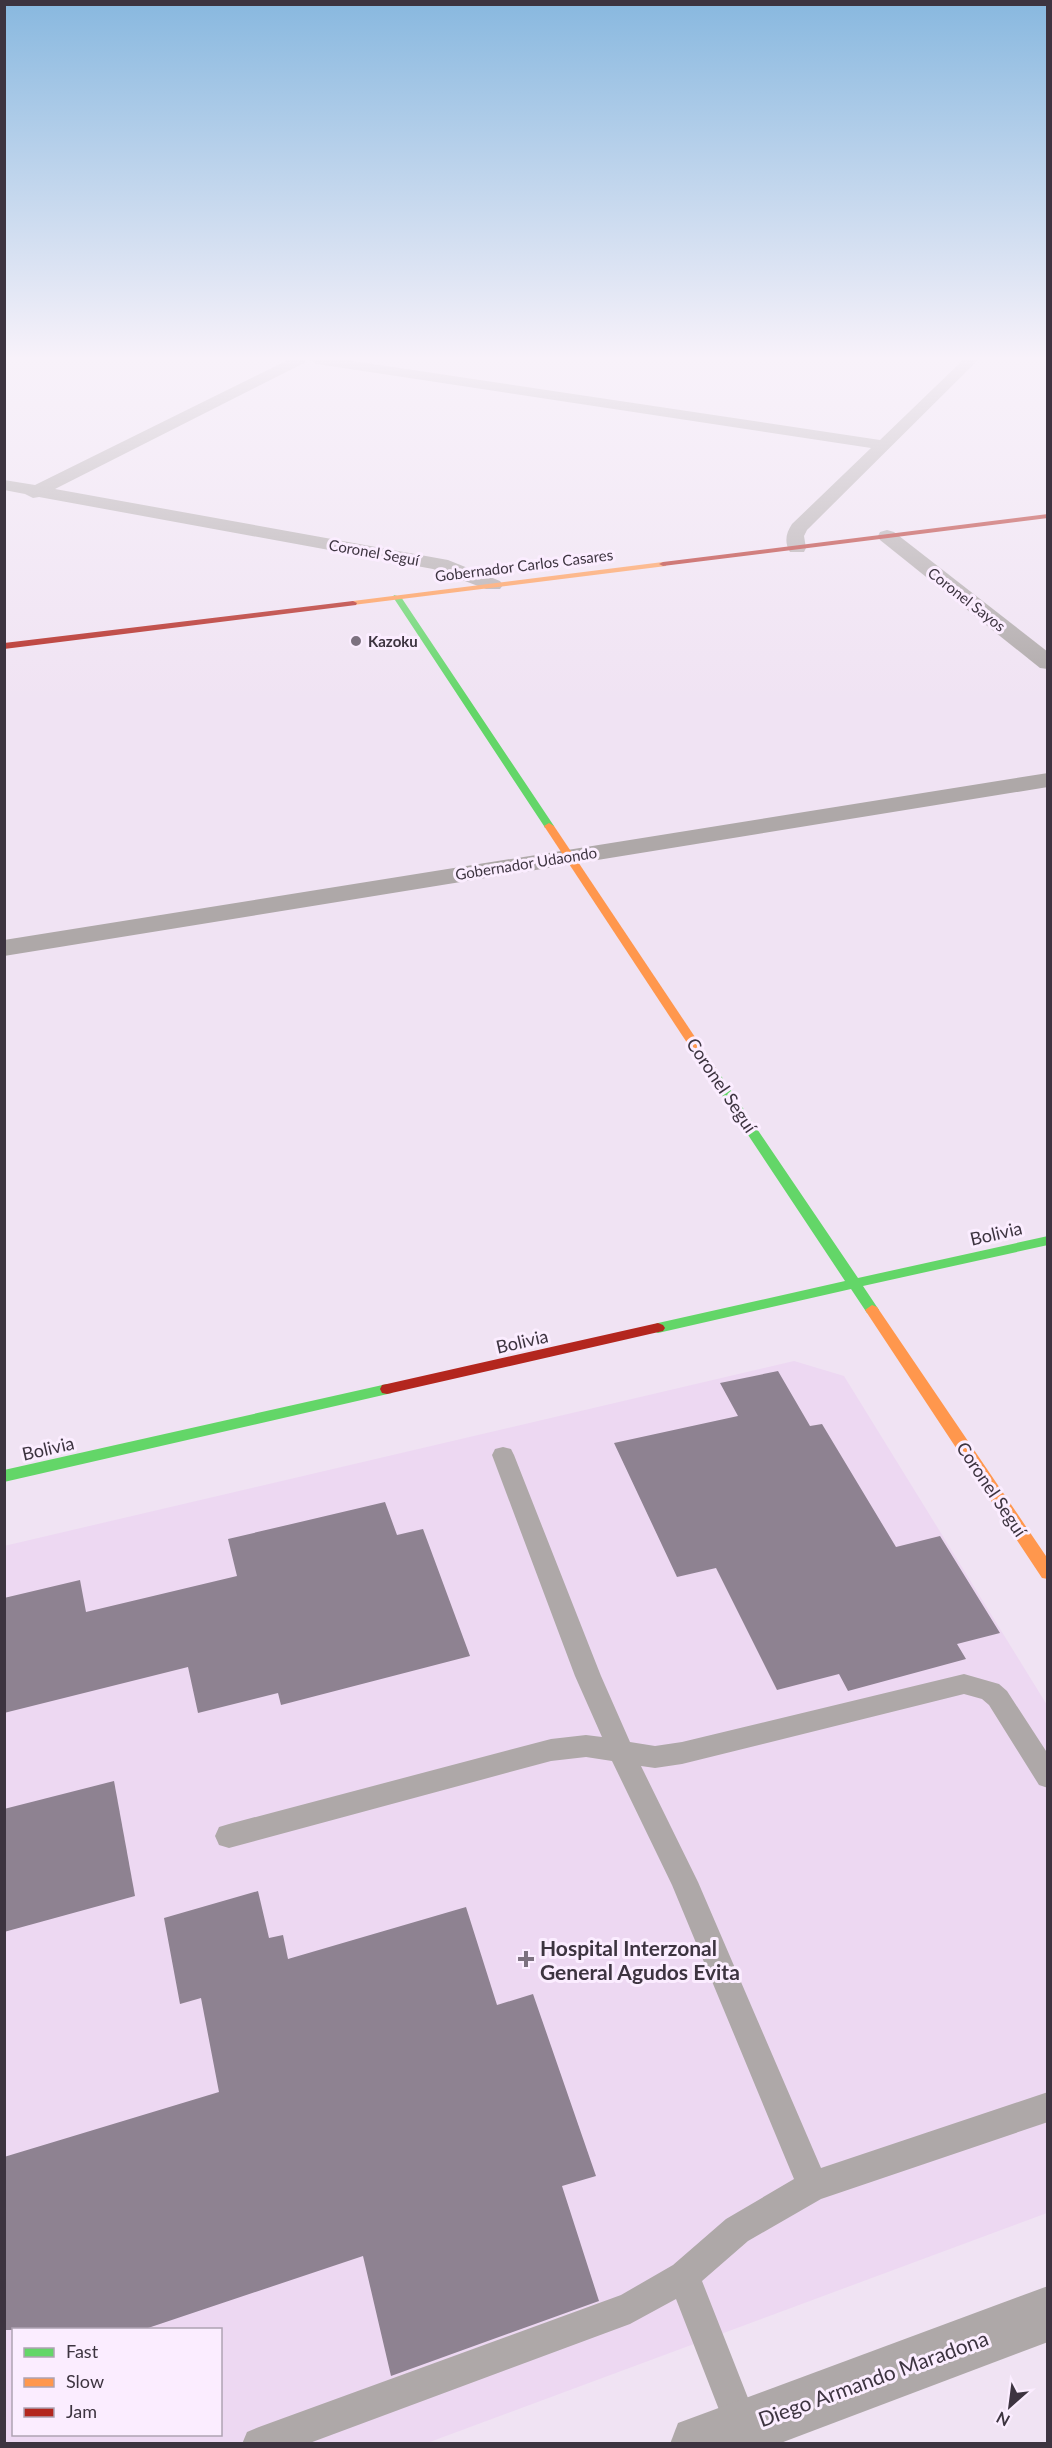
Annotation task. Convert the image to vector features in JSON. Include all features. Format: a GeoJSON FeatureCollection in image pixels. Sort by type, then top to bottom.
{"type":"FeatureCollection","features":[{"type":"Feature","properties":{"kind":"street"},"geometry":{"type":"LineString","coordinates":[[13,503],[70,474]]}},
{"type":"Feature","properties":{"kind":"street"},"geometry":{"type":"LineString","coordinates":[[797,548],[795,536],[798,528],[853,474]]}},
{"type":"Feature","properties":{"kind":"street","name":"Coronel Seguí"},"geometry":{"type":"LineString","coordinates":[[4,485],[448,566],[493,585]]}},
{"type":"Feature","properties":{"kind":"street","name":"Gobernador Carlos Casares"},"geometry":{"type":"LineString","coordinates":[[4,646],[1047,516]]}},
{"type":"Feature","properties":{"kind":"street","name":"Coronel Sayos"},"geometry":{"type":"LineString","coordinates":[[887,536],[1047,663]]}},
{"type":"Feature","properties":{"kind":"street","name":"Coronel Seguí"},"geometry":{"type":"LineString","coordinates":[[397,597],[1047,1573]]}},
{"type":"Feature","properties":{"kind":"street","name":"Gobernador Udaondo"},"geometry":{"type":"LineString","coordinates":[[4,948],[1047,780]]}},
{"type":"Feature","properties":{"kind":"street","name":"Bolivia"},"geometry":{"type":"LineString","coordinates":[[4,1476],[1047,1240]]}},
{"type":"Feature","properties":{"kind":"street","name":"Diego Armando Maradona"},"geometry":{"type":"LineString","coordinates":[[721,2435],[1047,2314]]}},
{"type":"Feature","properties":{"kind":"lane"},"geometry":{"type":"LineString","coordinates":[[503,1455],[588,1676],[621,1752],[684,1882],[813,2186]]}},
{"type":"Feature","properties":{"kind":"lane"},"geometry":{"type":"LineString","coordinates":[[229,1836],[551,1750],[586,1746],[655,1757],[682,1753],[964,1684],[979,1686],[998,1698],[1047,1777]]}},
{"type":"Feature","properties":{"kind":"lane"},"geometry":{"type":"LineString","coordinates":[[259,2444],[630,2308],[684,2276],[737,2230],[813,2186],[1047,2107]]}},
{"type":"Feature","properties":{"kind":"lane"},"geometry":{"type":"LineString","coordinates":[[684,2276],[721,2435]]}},
{"type":"Feature","properties":{"kind":"shaded area","name":"Hospital Interzonal General Agudos Evita"},"geometry":{"type":"Polygon","coordinates":[[[794,1361],[844,1376],[1047,1705],[1047,2213],[427,2443],[5,2443],[4,1546],[794,1361]]]}},
{"type":"Feature","properties":{"kind":"building"},"geometry":{"type":"Polygon","coordinates":[[[778,1371],[810,1426],[822,1424],[896,1547],[940,1536],[1000,1633],[957,1644],[966,1659],[848,1691],[839,1674],[777,1690],[716,1568],[677,1577],[614,1443],[738,1416],[720,1383],[778,1371]]]}},
{"type":"Feature","properties":{"kind":"building"},"geometry":{"type":"Polygon","coordinates":[[[385,1502],[397,1535],[423,1529],[470,1656],[281,1705],[278,1693],[198,1713],[188,1667],[4,1713],[4,1598],[80,1580],[86,1612],[237,1576],[228,1539],[385,1502]]]}},
{"type":"Feature","properties":{"kind":"building"},"geometry":{"type":"Polygon","coordinates":[[[114,1781],[135,1896],[4,1932],[4,1809],[114,1781]]]}},
{"type":"Feature","properties":{"kind":"building"},"geometry":{"type":"Polygon","coordinates":[[[258,1891],[269,1938],[283,1935],[288,1959],[466,1907],[497,2005],[533,1994],[596,2176],[562,2186],[599,2301],[391,2376],[363,2256],[148,2328],[12,2328],[12,2330],[4,2330],[4,2157],[219,2092],[201,1998],[180,2004],[164,1918],[258,1891]]]}},
{"type":"Feature","properties":{"kind":"traffic: fast"},"geometry":{"type":"LineString","coordinates":[[397,597],[549,826]]}},
{"type":"Feature","properties":{"kind":"traffic: fast"},"geometry":{"type":"LineString","coordinates":[[711,1070],[872,1310]]}},
{"type":"Feature","properties":{"kind":"traffic: fast"},"geometry":{"type":"LineString","coordinates":[[658,1328],[1048,1240]]}},
{"type":"Feature","properties":{"kind":"traffic: fast"},"geometry":{"type":"LineString","coordinates":[[4,1476],[387,1389]]}},
{"type":"Feature","properties":{"kind":"traffic: slow"},"geometry":{"type":"LineString","coordinates":[[353,603],[663,564]]}},
{"type":"Feature","properties":{"kind":"traffic: slow"},"geometry":{"type":"LineString","coordinates":[[549,826],[711,1070]]}},
{"type":"Feature","properties":{"kind":"traffic: slow"},"geometry":{"type":"LineString","coordinates":[[872,1310],[1048,1573]]}},
{"type":"Feature","properties":{"kind":"traffic: jam"},"geometry":{"type":"LineString","coordinates":[[663,564],[1048,516]]}},
{"type":"Feature","properties":{"kind":"traffic: jam"},"geometry":{"type":"LineString","coordinates":[[4,646],[353,603]]}},
{"type":"Feature","properties":{"kind":"traffic: jam"},"geometry":{"type":"LineString","coordinates":[[387,1389],[658,1328]]}},
{"type":"Feature","properties":{"kind":"place","name":"Kazoku"},"geometry":{"type":"Point","coordinates":[356,641]}},
{"type":"Feature","properties":{"kind":"place","name":"Hospital Interzonal General Agudos Evita"},"geometry":{"type":"Point","coordinates":[526,1959]}}]}
